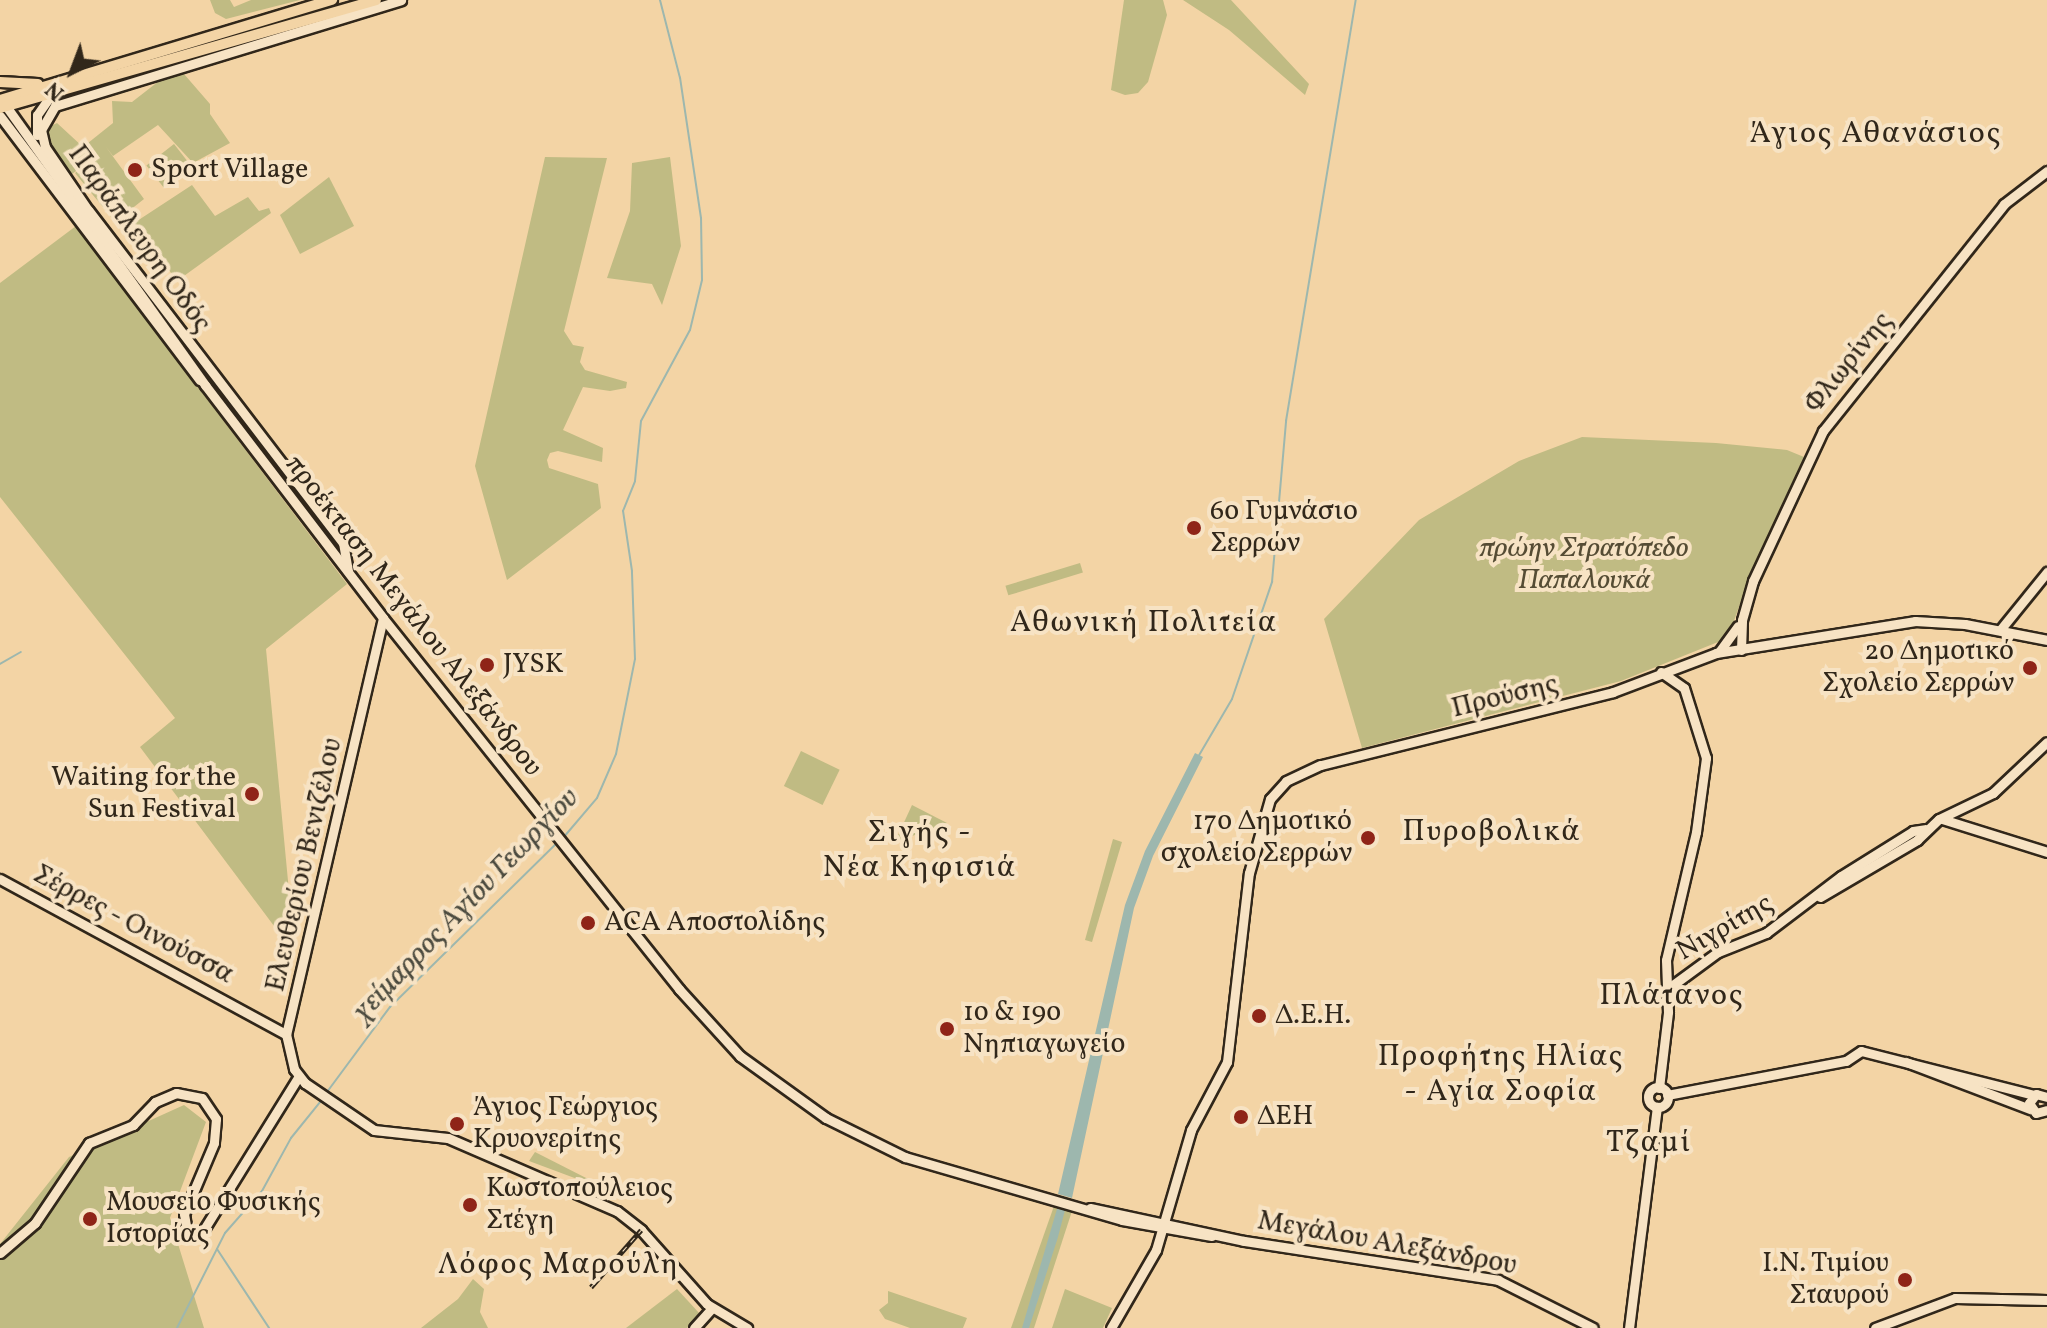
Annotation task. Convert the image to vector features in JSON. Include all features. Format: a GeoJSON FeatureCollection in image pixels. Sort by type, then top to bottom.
{"type":"FeatureCollection","features":[{"type":"Feature","properties":{"kind":"main road"},"geometry":{"type":"LineString","coordinates":[[1,105],[144,64],[332,0]]}},
{"type":"Feature","properties":{"kind":"main road"},"geometry":{"type":"LineString","coordinates":[[1,105],[59,82],[210,40],[376,0]]}},
{"type":"Feature","properties":{"kind":"main road","name":"Παράπλευρη Οδός"},"geometry":{"type":"LineString","coordinates":[[348,572],[343,543],[187,343],[64,176],[41,130],[46,113],[55,106],[401,0]]}},
{"type":"Feature","properties":{"kind":"main road"},"geometry":{"type":"LineString","coordinates":[[144,64],[212,58]]}},
{"type":"Feature","properties":{"kind":"main road"},"geometry":{"type":"LineString","coordinates":[[0,82],[59,82]]}},
{"type":"Feature","properties":{"kind":"main road"},"geometry":{"type":"LineString","coordinates":[[47,165],[36,119],[53,92]]}},
{"type":"Feature","properties":{"kind":"main road","name":"προέκταση Μεγάλου Αλεξάνδρου"},"geometry":{"type":"LineString","coordinates":[[1,105],[156,313],[205,385],[383,618],[696,1010],[787,1093],[890,1151],[1086,1207]]}},
{"type":"Feature","properties":{"kind":"main road","name":"προέκταση Μεγάλου Αλεξάνδρου"},"geometry":{"type":"LineString","coordinates":[[1,105],[186,367],[205,385]]}},
{"type":"Feature","properties":{"kind":"main road","name":"Φλωρίνης"},"geometry":{"type":"LineString","coordinates":[[1716,653],[1728,644],[1742,620],[1755,575],[1825,427],[2007,200],[2047,171]]}},
{"type":"Feature","properties":{"kind":"main road"},"geometry":{"type":"LineString","coordinates":[[156,313],[187,343]]}},
{"type":"Feature","properties":{"kind":"main road"},"geometry":{"type":"LineString","coordinates":[[2000,630],[2047,572]]}},
{"type":"Feature","properties":{"kind":"main road","name":"Ελευθερίου Βενιζέλου"},"geometry":{"type":"LineString","coordinates":[[302,1079],[286,1034],[383,618]]}},
{"type":"Feature","properties":{"kind":"main road","name":"Φλωρίνης"},"geometry":{"type":"LineString","coordinates":[[1741,650],[1742,620]]}},
{"type":"Feature","properties":{"kind":"main road","name":"Προύσης"},"geometry":{"type":"LineString","coordinates":[[1163,1225],[1191,1130],[1227,1062],[1249,873],[1264,816],[1283,783],[1312,768],[1583,700],[1686,661],[1716,653],[1904,622],[2000,630],[2047,640]]}},
{"type":"Feature","properties":{"kind":"main road"},"geometry":{"type":"LineString","coordinates":[[1686,661],[1688,694]]}},
{"type":"Feature","properties":{"kind":"main road"},"geometry":{"type":"LineString","coordinates":[[1657,1107],[1665,1104],[1666,960],[1706,764],[1705,742],[1688,694],[1676,677],[1661,672]]}},
{"type":"Feature","properties":{"kind":"main road","name":"Νιγρίτης"},"geometry":{"type":"LineString","coordinates":[[1666,990],[1721,949],[1762,935],[1806,904],[1917,840],[1925,829],[1998,790],[2047,742]]}},
{"type":"Feature","properties":{"kind":"main road"},"geometry":{"type":"LineString","coordinates":[[1942,819],[2047,849]]}},
{"type":"Feature","properties":{"kind":"main road","name":"Σέρρες - Οινούσσα"},"geometry":{"type":"LineString","coordinates":[[0,879],[286,1034]]}},
{"type":"Feature","properties":{"kind":"main road"},"geometry":{"type":"LineString","coordinates":[[1629,1328],[1657,1107],[1649,1097],[1663,1092],[1706,1088],[1846,1061],[1861,1051],[2047,1097]]}},
{"type":"Feature","properties":{"kind":"main road"},"geometry":{"type":"LineString","coordinates":[[1903,1060],[2038,1114],[2047,1110]]}},
{"type":"Feature","properties":{"kind":"main road"},"geometry":{"type":"LineString","coordinates":[[0,1253],[35,1223],[89,1143],[128,1128],[155,1102],[176,1093],[202,1098],[216,1119],[214,1143],[184,1214],[189,1232],[203,1233],[302,1079],[374,1130],[445,1137],[617,1211],[641,1230],[712,1308],[747,1328]]}},
{"type":"Feature","properties":{"kind":"main road"},"geometry":{"type":"LineString","coordinates":[[2030,1109],[2034,1095]]}},
{"type":"Feature","properties":{"kind":"main road","name":"Μεγάλου Αλεξάνδρου"},"geometry":{"type":"LineString","coordinates":[[1086,1207],[1146,1225],[1163,1225]]}},
{"type":"Feature","properties":{"kind":"main road","name":"Μεγάλου Αλεξάνδρου"},"geometry":{"type":"LineString","coordinates":[[1086,1207],[1212,1236],[1498,1280],[1586,1326]]}},
{"type":"Feature","properties":{"kind":"main road"},"geometry":{"type":"LineString","coordinates":[[1146,1225],[1154,1241]]}},
{"type":"Feature","properties":{"kind":"main road"},"geometry":{"type":"LineString","coordinates":[[1150,1258],[1154,1241],[1163,1225]]}},
{"type":"Feature","properties":{"kind":"main road"},"geometry":{"type":"LineString","coordinates":[[1111,1328],[1150,1258],[1163,1225]]}},
{"type":"Feature","properties":{"kind":"main road"},"geometry":{"type":"LineString","coordinates":[[1875,1328],[1955,1298],[2047,1300]]}},
{"type":"Feature","properties":{"kind":"main road"},"geometry":{"type":"LineString","coordinates":[[694,1328],[712,1308]]}},
{"type":"Feature","properties":{"kind":"green space"},"geometry":{"type":"Polygon","coordinates":[[[210,0],[230,0],[234,7],[251,0],[300,0],[226,19],[215,13],[210,0]]]}},
{"type":"Feature","properties":{"kind":"green space"},"geometry":{"type":"Polygon","coordinates":[[[1124,0],[1163,0],[1167,15],[1148,82],[1138,93],[1125,95],[1111,90],[1124,0]]]}},
{"type":"Feature","properties":{"kind":"green space"},"geometry":{"type":"Polygon","coordinates":[[[1183,0],[1231,0],[1309,84],[1305,95],[1229,30],[1183,0]]]}},
{"type":"Feature","properties":{"kind":"green space"},"geometry":{"type":"Polygon","coordinates":[[[184,74],[210,104],[210,114],[230,143],[193,163],[158,125],[113,156],[106,147],[144,199],[115,222],[75,173],[99,154],[68,177],[45,140],[49,127],[57,123],[83,147],[113,123],[112,101],[132,102],[159,81],[184,74]]]}},
{"type":"Feature","properties":{"kind":"green space"},"geometry":{"type":"Polygon","coordinates":[[[174,144],[191,166],[164,188],[146,166],[174,144]]]}},
{"type":"Feature","properties":{"kind":"green space"},"geometry":{"type":"Polygon","coordinates":[[[545,157],[607,158],[564,331],[573,345],[584,347],[580,362],[585,370],[627,382],[626,388],[610,391],[583,387],[563,430],[603,448],[602,462],[558,451],[550,453],[547,460],[549,468],[598,484],[601,508],[507,580],[475,466],[545,157]]]}},
{"type":"Feature","properties":{"kind":"green space"},"geometry":{"type":"Polygon","coordinates":[[[670,157],[681,246],[662,305],[652,284],[607,278],[630,211],[632,163],[670,157]]]}},
{"type":"Feature","properties":{"kind":"green space"},"geometry":{"type":"Polygon","coordinates":[[[329,177],[354,226],[300,254],[280,215],[329,177]]]}},
{"type":"Feature","properties":{"kind":"green space"},"geometry":{"type":"Polygon","coordinates":[[[192,185],[215,216],[248,197],[259,211],[269,208],[271,213],[177,281],[134,223],[192,185]]]}},
{"type":"Feature","properties":{"kind":"green space"},"geometry":{"type":"Polygon","coordinates":[[[76,226],[347,584],[266,649],[292,923],[280,934],[140,747],[175,718],[0,497],[0,283],[76,226]]]}},
{"type":"Feature","properties":{"kind":"green space","name":"πρώην Στρατόπεδο Παπαλουκά"},"geometry":{"type":"Polygon","coordinates":[[[1582,437],[1716,443],[1787,450],[1804,457],[1753,567],[1728,638],[1621,681],[1362,748],[1324,619],[1419,520],[1519,461],[1582,437]]]}},
{"type":"Feature","properties":{"kind":"green space"},"geometry":{"type":"Polygon","coordinates":[[[1080,563],[1083,573],[1008,595],[1005,586],[1080,563]]]}},
{"type":"Feature","properties":{"kind":"green space"},"geometry":{"type":"Polygon","coordinates":[[[801,751],[840,770],[823,805],[784,786],[801,751]]]}},
{"type":"Feature","properties":{"kind":"green space"},"geometry":{"type":"Polygon","coordinates":[[[912,805],[947,823],[895,842],[912,805]]]}},
{"type":"Feature","properties":{"kind":"green space"},"geometry":{"type":"Polygon","coordinates":[[[1113,839],[1122,842],[1092,942],[1085,940],[1113,839]]]}},
{"type":"Feature","properties":{"kind":"green space"},"geometry":{"type":"Polygon","coordinates":[[[184,1105],[206,1122],[170,1218],[204,1328],[0,1328],[0,1244],[69,1157],[184,1105]]]}},
{"type":"Feature","properties":{"kind":"green space"},"geometry":{"type":"Polygon","coordinates":[[[535,1152],[594,1182],[596,1186],[529,1161],[535,1152]]]}},
{"type":"Feature","properties":{"kind":"green space"},"geometry":{"type":"Polygon","coordinates":[[[1054,1206],[1072,1211],[1034,1328],[1011,1328],[1054,1206]]]}},
{"type":"Feature","properties":{"kind":"green space"},"geometry":{"type":"Polygon","coordinates":[[[473,1279],[484,1289],[480,1312],[488,1328],[421,1328],[458,1299],[473,1279]]]}},
{"type":"Feature","properties":{"kind":"green space"},"geometry":{"type":"Polygon","coordinates":[[[677,1289],[700,1314],[687,1328],[626,1328],[677,1289]]]}},
{"type":"Feature","properties":{"kind":"green space"},"geometry":{"type":"Polygon","coordinates":[[[1065,1289],[1112,1308],[1103,1328],[1052,1328],[1065,1289]]]}},
{"type":"Feature","properties":{"kind":"green space"},"geometry":{"type":"Polygon","coordinates":[[[888,1291],[967,1318],[963,1328],[910,1328],[885,1319],[879,1310],[888,1303],[888,1291]]]}},
{"type":"Feature","properties":{"kind":"water"},"geometry":{"type":"Polygon","coordinates":[[[1195,753],[1203,757],[1153,856],[1134,908],[1072,1198],[1058,1194],[1125,905],[1145,851],[1195,753]]]}},
{"type":"Feature","properties":{"kind":"water"},"geometry":{"type":"Polygon","coordinates":[[[1057,1209],[1065,1210],[1058,1237],[1029,1328],[1022,1328],[1057,1209]]]}},
{"type":"Feature","properties":{"kind":"waterway","name":"χείμαρρος Αγίου Γεωργίου"},"geometry":{"type":"LineString","coordinates":[[563,838],[597,798],[616,754],[635,659],[632,571],[623,511],[635,481],[641,421],[690,330],[702,280],[701,218],[680,78],[660,0]]}},
{"type":"Feature","properties":{"kind":"waterway"},"geometry":{"type":"LineString","coordinates":[[1198,757],[1232,699],[1272,582],[1286,421],[1356,0]]}},
{"type":"Feature","properties":{"kind":"waterway"},"geometry":{"type":"LineString","coordinates":[[0,664],[21,652]]}},
{"type":"Feature","properties":{"kind":"waterway","name":"χείμαρρος Αγίου Γεωργίου"},"geometry":{"type":"LineString","coordinates":[[327,1092],[390,1007],[558,842]]}},
{"type":"Feature","properties":{"kind":"waterway","name":"χείμαρρος Αγίου Γεωργίου"},"geometry":{"type":"LineString","coordinates":[[177,1328],[225,1233],[262,1191],[291,1138],[321,1101]]}},
{"type":"Feature","properties":{"kind":"waterway"},"geometry":{"type":"LineString","coordinates":[[217,1249],[269,1328]]}},
{"type":"Feature","properties":{"kind":"railway"},"geometry":{"type":"LineString","coordinates":[[591,1287],[641,1230]]}},
{"type":"Feature","properties":{"kind":"place","name":"Sport Village"},"geometry":{"type":"Point","coordinates":[135,170]}},
{"type":"Feature","properties":{"kind":"place","name":"6ο Γυμνάσιο Σερρών"},"geometry":{"type":"Point","coordinates":[1194,528]}},
{"type":"Feature","properties":{"kind":"place","name":"JYSK"},"geometry":{"type":"Point","coordinates":[487,665]}},
{"type":"Feature","properties":{"kind":"place","name":"2ο Δημοτικό Σχολείο Σερρών"},"geometry":{"type":"Point","coordinates":[2030,668]}},
{"type":"Feature","properties":{"kind":"place","name":"Waiting for the Sun Festival"},"geometry":{"type":"Point","coordinates":[252,794]}},
{"type":"Feature","properties":{"kind":"place","name":"17ο Δημοτικό σχολείο Σερρών"},"geometry":{"type":"Point","coordinates":[1368,838]}},
{"type":"Feature","properties":{"kind":"place","name":"ACA Αποστολίδης"},"geometry":{"type":"Point","coordinates":[588,923]}},
{"type":"Feature","properties":{"kind":"place","name":"Δ.Ε.Η."},"geometry":{"type":"Point","coordinates":[1259,1016]}},
{"type":"Feature","properties":{"kind":"place","name":"1ο & 19ο Νηπιαγωγείο"},"geometry":{"type":"Point","coordinates":[947,1029]}},
{"type":"Feature","properties":{"kind":"place","name":"ΔΕΗ"},"geometry":{"type":"Point","coordinates":[1241,1117]}},
{"type":"Feature","properties":{"kind":"place","name":"Άγιος Γεώργιος Κρυονερίτης"},"geometry":{"type":"Point","coordinates":[457,1124]}},
{"type":"Feature","properties":{"kind":"place","name":"Κωστοπούλειος Στέγη"},"geometry":{"type":"Point","coordinates":[470,1205]}},
{"type":"Feature","properties":{"kind":"place","name":"Μουσείο Φυσικής Ιστορίας"},"geometry":{"type":"Point","coordinates":[90,1219]}},
{"type":"Feature","properties":{"kind":"place","name":"Ι.Ν. Τιμίου Σταυρού"},"geometry":{"type":"Point","coordinates":[1905,1280]}},
{"type":"Feature","properties":{"kind":"district","name":"Άγιος Αθανάσιος"},"geometry":{"type":"Point","coordinates":[1876,134]}},
{"type":"Feature","properties":{"kind":"district","name":"Αθωνική Πολιτεία"},"geometry":{"type":"Point","coordinates":[1144,623]}},
{"type":"Feature","properties":{"kind":"district","name":"Πυροβολικά"},"geometry":{"type":"Point","coordinates":[1492,832]}},
{"type":"Feature","properties":{"kind":"district","name":"Σιγής - Νέα Κηφισιά"},"geometry":{"type":"Point","coordinates":[920,850]}},
{"type":"Feature","properties":{"kind":"district","name":"Πλάτανος"},"geometry":{"type":"Point","coordinates":[1672,996]}},
{"type":"Feature","properties":{"kind":"district","name":"Προφήτης Ηλίας - Αγία Σοφία"},"geometry":{"type":"Point","coordinates":[1501,1074]}},
{"type":"Feature","properties":{"kind":"district","name":"Τζαμί"},"geometry":{"type":"Point","coordinates":[1649,1143]}},
{"type":"Feature","properties":{"kind":"district","name":"Λόφος Μαρούλη"},"geometry":{"type":"Point","coordinates":[559,1265]}}]}
